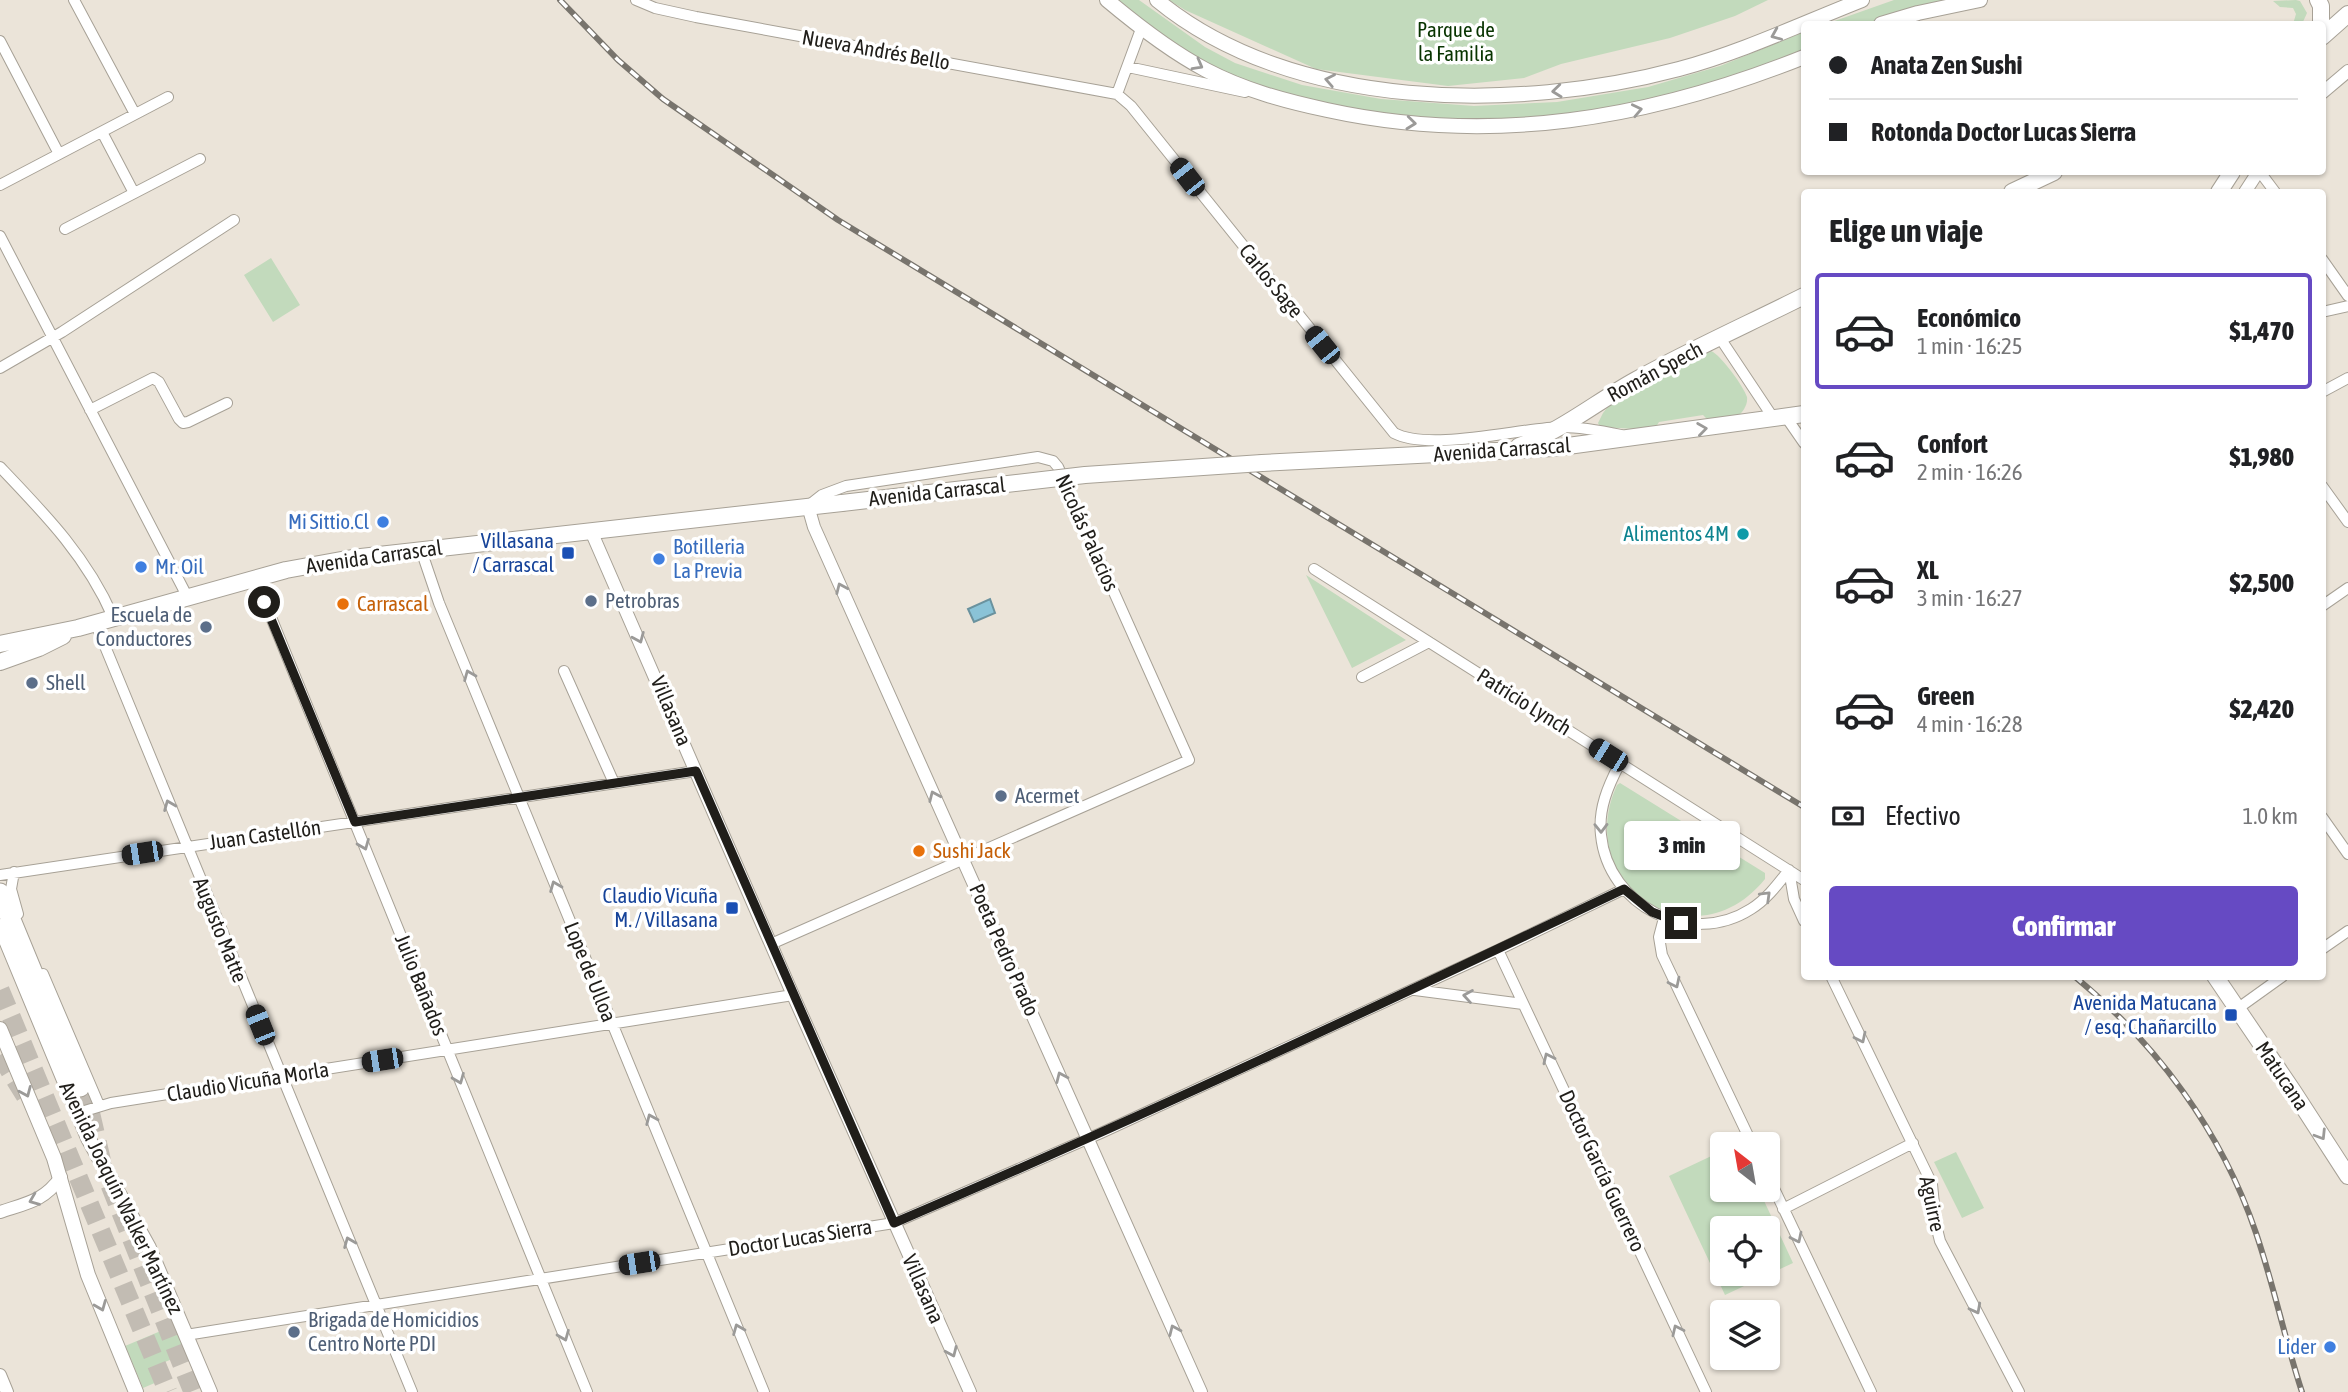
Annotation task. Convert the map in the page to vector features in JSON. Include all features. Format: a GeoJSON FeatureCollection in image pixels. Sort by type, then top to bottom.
{"type":"FeatureCollection","features":[{"type":"Feature","properties":{"kind":"highway"},"geometry":{"type":"LineString","coordinates":[[0,894],[80,1087]]}},
{"type":"Feature","properties":{"kind":"main road"},"geometry":{"type":"LineString","coordinates":[[1107,0],[1141,29],[1206,70],[1272,97],[1346,114],[1404,122],[1462,126],[1530,124],[1601,116],[1675,101],[1744,81],[1801,58]]}},
{"type":"Feature","properties":{"kind":"main road"},"geometry":{"type":"LineString","coordinates":[[1157,0],[1211,38],[1276,66],[1360,85],[1481,95],[1575,89],[1680,69],[1801,25]]}},
{"type":"Feature","properties":{"kind":"main road"},"geometry":{"type":"LineString","coordinates":[[1811,21],[1862,0]]}},
{"type":"Feature","properties":{"kind":"main road"},"geometry":{"type":"LineString","coordinates":[[1891,21],[1980,0]]}},
{"type":"Feature","properties":{"kind":"main road"},"geometry":{"type":"LineString","coordinates":[[2318,0],[2321,6],[2321,21]]}},
{"type":"Feature","properties":{"kind":"main road"},"geometry":{"type":"LineString","coordinates":[[2326,33],[2348,14]]}},
{"type":"Feature","properties":{"kind":"main road"},"geometry":{"type":"LineString","coordinates":[[2018,189],[2048,175]]}},
{"type":"Feature","properties":{"kind":"main road","name":"Román Spech"},"geometry":{"type":"LineString","coordinates":[[1507,450],[1562,427],[1591,406],[1648,373],[1801,298]]}},
{"type":"Feature","properties":{"kind":"main road"},"geometry":{"type":"LineString","coordinates":[[1580,437],[1581,421],[1591,406]]}},
{"type":"Feature","properties":{"kind":"main road","name":"Avenida Carrascal"},"geometry":{"type":"LineString","coordinates":[[0,662],[39,648],[95,622],[254,578],[341,560],[1147,470],[1507,450],[1580,437],[1634,439],[1801,414]]}},
{"type":"Feature","properties":{"kind":"main road","name":"Avenida Carrascal"},"geometry":{"type":"LineString","coordinates":[[0,644],[78,628]]}},
{"type":"Feature","properties":{"kind":"main road","name":"Avenida Joaquín Walker Martínez"},"geometry":{"type":"LineString","coordinates":[[0,926],[96,1154],[145,1240],[210,1392]]}},
{"type":"Feature","properties":{"kind":"main road","name":"Matucana"},"geometry":{"type":"LineString","coordinates":[[2218,980],[2348,1176]]}},
{"type":"Feature","properties":{"kind":"main road","name":"Avenida Joaquín Walker Martínez"},"geometry":{"type":"LineString","coordinates":[[0,1029],[61,1177],[88,1275],[136,1392]]}},
{"type":"Feature","properties":{"kind":"street"},"geometry":{"type":"LineString","coordinates":[[74,0],[135,114]]}},
{"type":"Feature","properties":{"kind":"street","name":"Nueva Andrés Bello"},"geometry":{"type":"LineString","coordinates":[[636,0],[685,15],[1117,94]]}},
{"type":"Feature","properties":{"kind":"street"},"geometry":{"type":"LineString","coordinates":[[1117,94],[1141,29]]}},
{"type":"Feature","properties":{"kind":"street"},"geometry":{"type":"LineString","coordinates":[[0,41],[59,154]]}},
{"type":"Feature","properties":{"kind":"street"},"geometry":{"type":"LineString","coordinates":[[1128,66],[1272,97]]}},
{"type":"Feature","properties":{"kind":"street"},"geometry":{"type":"LineString","coordinates":[[2326,90],[2348,71]]}},
{"type":"Feature","properties":{"kind":"street","name":"Carlos Sage"},"geometry":{"type":"LineString","coordinates":[[1117,94],[1131,106],[1394,433],[1412,439],[1451,439],[1562,427],[1580,437]]}},
{"type":"Feature","properties":{"kind":"street"},"geometry":{"type":"LineString","coordinates":[[0,185],[168,97]]}},
{"type":"Feature","properties":{"kind":"street"},"geometry":{"type":"LineString","coordinates":[[102,132],[134,193]]}},
{"type":"Feature","properties":{"kind":"street"},"geometry":{"type":"LineString","coordinates":[[65,229],[200,159]]}},
{"type":"Feature","properties":{"kind":"street"},"geometry":{"type":"LineString","coordinates":[[2261,175],[2273,189]]}},
{"type":"Feature","properties":{"kind":"street"},"geometry":{"type":"LineString","coordinates":[[0,368],[52,338],[234,220]]}},
{"type":"Feature","properties":{"kind":"street"},"geometry":{"type":"LineString","coordinates":[[0,236],[187,596]]}},
{"type":"Feature","properties":{"kind":"street"},"geometry":{"type":"LineString","coordinates":[[2326,265],[2348,296]]}},
{"type":"Feature","properties":{"kind":"street"},"geometry":{"type":"LineString","coordinates":[[2326,311],[2348,306]]}},
{"type":"Feature","properties":{"kind":"street"},"geometry":{"type":"LineString","coordinates":[[1720,338],[1780,418],[1801,440]]}},
{"type":"Feature","properties":{"kind":"street"},"geometry":{"type":"LineString","coordinates":[[90,410],[153,378],[159,382],[183,423],[227,403]]}},
{"type":"Feature","properties":{"kind":"street"},"geometry":{"type":"LineString","coordinates":[[2326,390],[2348,379]]}},
{"type":"Feature","properties":{"kind":"street","name":"Nicolás Palacios"},"geometry":{"type":"LineString","coordinates":[[808,506],[822,495],[846,486],[1038,457],[1053,461],[1189,760],[962,858]]}},
{"type":"Feature","properties":{"kind":"street"},"geometry":{"type":"LineString","coordinates":[[0,467],[75,550],[95,580],[113,618]]}},
{"type":"Feature","properties":{"kind":"street"},"geometry":{"type":"LineString","coordinates":[[2326,492],[2348,522]]}},
{"type":"Feature","properties":{"kind":"street","name":"Poeta Pedro Prado"},"geometry":{"type":"LineString","coordinates":[[808,506],[814,527],[1201,1392]]}},
{"type":"Feature","properties":{"kind":"street","name":"Villasana"},"geometry":{"type":"LineString","coordinates":[[592,531],[793,996],[970,1392]]}},
{"type":"Feature","properties":{"kind":"street","name":"Lope de Ulloa"},"geometry":{"type":"LineString","coordinates":[[421,550],[439,603],[764,1392]]}},
{"type":"Feature","properties":{"kind":"street","name":"Patricio Lynch"},"geometry":{"type":"LineString","coordinates":[[1314,569],[1801,878]]}},
{"type":"Feature","properties":{"kind":"street","name":"Julio Bañados"},"geometry":{"type":"LineString","coordinates":[[254,578],[587,1392]]}},
{"type":"Feature","properties":{"kind":"street"},"geometry":{"type":"LineString","coordinates":[[2326,603],[2348,589]]}},
{"type":"Feature","properties":{"kind":"street","name":"Augusto Matte"},"geometry":{"type":"LineString","coordinates":[[95,622],[412,1392]]}},
{"type":"Feature","properties":{"kind":"street"},"geometry":{"type":"LineString","coordinates":[[1362,677],[1429,642]]}},
{"type":"Feature","properties":{"kind":"street"},"geometry":{"type":"LineString","coordinates":[[564,671],[614,783]]}},
{"type":"Feature","properties":{"kind":"street"},"geometry":{"type":"LineString","coordinates":[[1620,763],[1604,802],[1601,833],[1610,869],[1624,889],[1641,906],[1681,923],[1702,924],[1733,918],[1760,902],[1789,870]]}},
{"type":"Feature","properties":{"kind":"street","name":"Juan Castellón"},"geometry":{"type":"LineString","coordinates":[[0,874],[696,771]]}},
{"type":"Feature","properties":{"kind":"street"},"geometry":{"type":"LineString","coordinates":[[2326,823],[2348,854]]}},
{"type":"Feature","properties":{"kind":"street"},"geometry":{"type":"LineString","coordinates":[[771,944],[962,858]]}},
{"type":"Feature","properties":{"kind":"street"},"geometry":{"type":"LineString","coordinates":[[1789,870],[1794,899],[1801,914]]}},
{"type":"Feature","properties":{"kind":"street"},"geometry":{"type":"LineString","coordinates":[[14,872],[11,889],[16,908],[99,1105]]}},
{"type":"Feature","properties":{"kind":"street","name":"Doctor Lucas Sierra"},"geometry":{"type":"LineString","coordinates":[[186,1335],[894,1223],[1089,1139],[1624,889]]}},
{"type":"Feature","properties":{"kind":"street"},"geometry":{"type":"LineString","coordinates":[[1664,918],[1659,937],[1662,955],[1746,1132]]}},
{"type":"Feature","properties":{"kind":"street"},"geometry":{"type":"LineString","coordinates":[[2326,946],[2348,931]]}},
{"type":"Feature","properties":{"kind":"street","name":"Doctor García Guerrero"},"geometry":{"type":"LineString","coordinates":[[1497,950],[1706,1392]]}},
{"type":"Feature","properties":{"kind":"street","name":"Aguirre"},"geometry":{"type":"LineString","coordinates":[[1833,980],[1932,1184],[1940,1241],[2019,1392]]}},
{"type":"Feature","properties":{"kind":"street"},"geometry":{"type":"LineString","coordinates":[[2237,1009],[2277,980]]}},
{"type":"Feature","properties":{"kind":"street"},"geometry":{"type":"LineString","coordinates":[[1412,990],[1523,1004]]}},
{"type":"Feature","properties":{"kind":"street","name":"Claudio Vicuña Morla"},"geometry":{"type":"LineString","coordinates":[[78,1112],[99,1105],[793,996]]}},
{"type":"Feature","properties":{"kind":"street"},"geometry":{"type":"LineString","coordinates":[[1783,1209],[1913,1143]]}},
{"type":"Feature","properties":{"kind":"street"},"geometry":{"type":"LineString","coordinates":[[0,1212],[42,1197],[61,1177]]}},
{"type":"Feature","properties":{"kind":"street"},"geometry":{"type":"LineString","coordinates":[[1780,1202],[1871,1392]]}},
{"type":"Feature","properties":{"kind":"street"},"geometry":{"type":"LineString","coordinates":[[0,1376],[7,1392]]}},
{"type":"Feature","properties":{"kind":"green space"},"geometry":{"type":"Polygon","coordinates":[[[1113,0],[1139,0],[1205,47],[1235,63],[1302,85],[1381,99],[1474,106],[1557,102],[1648,87],[1720,66],[1801,33],[1801,52],[1760,70],[1588,116],[1481,124],[1398,118],[1270,94],[1193,59],[1113,0]]]}},
{"type":"Feature","properties":{"kind":"green space","name":"Parque de la Familia"},"geometry":{"type":"Polygon","coordinates":[[[1169,0],[1768,0],[1735,16],[1670,38],[1561,64],[1524,78],[1448,86],[1316,69],[1185,10],[1169,0]]]}},
{"type":"Feature","properties":{"kind":"green space"},"geometry":{"type":"Polygon","coordinates":[[[1894,0],[1948,0],[1879,21],[1834,21],[1894,0]]]}},
{"type":"Feature","properties":{"kind":"green space"},"geometry":{"type":"Polygon","coordinates":[[[2273,1],[2300,1],[2307,13],[2303,21],[2294,21],[2296,14],[2293,8],[2280,7],[2273,1]]]}},
{"type":"Feature","properties":{"kind":"green space"},"geometry":{"type":"Polygon","coordinates":[[[271,258],[300,305],[273,322],[244,275],[271,258]]]}},
{"type":"Feature","properties":{"kind":"green space"},"geometry":{"type":"Polygon","coordinates":[[[1711,351],[1732,372],[1747,397],[1745,408],[1737,417],[1710,422],[1703,415],[1659,422],[1654,430],[1600,427],[1598,423],[1613,400],[1711,351]]]}},
{"type":"Feature","properties":{"kind":"green space"},"geometry":{"type":"Polygon","coordinates":[[[1306,575],[1406,640],[1352,668],[1306,575]]]}},
{"type":"Feature","properties":{"kind":"green space"},"geometry":{"type":"Polygon","coordinates":[[[1620,783],[1765,873],[1765,879],[1737,904],[1706,915],[1675,914],[1647,902],[1625,882],[1611,855],[1607,822],[1617,785],[1620,783]]]}},
{"type":"Feature","properties":{"kind":"green space"},"geometry":{"type":"Polygon","coordinates":[[[1956,1152],[1984,1208],[1962,1218],[1934,1162],[1956,1152]]]}},
{"type":"Feature","properties":{"kind":"green space"},"geometry":{"type":"Polygon","coordinates":[[[1710,1157],[1710,1202],[1765,1202],[1771,1216],[1710,1216],[1710,1263],[1669,1176],[1710,1157]]]}},
{"type":"Feature","properties":{"kind":"green space"},"geometry":{"type":"Polygon","coordinates":[[[1780,1235],[1793,1263],[1780,1269],[1780,1235]]]}},
{"type":"Feature","properties":{"kind":"green space"},"geometry":{"type":"Polygon","coordinates":[[[1721,1286],[1744,1286],[1725,1295],[1721,1286]]]}},
{"type":"Feature","properties":{"kind":"green space"},"geometry":{"type":"Polygon","coordinates":[[[175,1325],[186,1353],[151,1368],[157,1382],[143,1388],[125,1346],[175,1325]]]}},
{"type":"Feature","properties":{"kind":"water"},"geometry":{"type":"Polygon","coordinates":[[[990,599],[995,613],[974,622],[968,609],[990,599]]]}},
{"type":"Feature","properties":{"kind":"tunnel"},"geometry":{"type":"LineString","coordinates":[[0,990],[168,1392]]}},
{"type":"Feature","properties":{"kind":"tunnel"},"geometry":{"type":"LineString","coordinates":[[0,1055],[29,1102]]}},
{"type":"Feature","properties":{"kind":"tunnel"},"geometry":{"type":"LineString","coordinates":[[80,1087],[91,1115],[102,1163]]}},
{"type":"Feature","properties":{"kind":"tunnel"},"geometry":{"type":"LineString","coordinates":[[110,1185],[193,1392]]}},
{"type":"Feature","properties":{"kind":"railway"},"geometry":{"type":"LineString","coordinates":[[560,0],[618,60],[663,99],[838,220],[1801,805]]}},
{"type":"Feature","properties":{"kind":"railway"},"geometry":{"type":"LineString","coordinates":[[2079,980],[2133,1031],[2159,1061],[2183,1092],[2225,1160],[2256,1233],[2302,1392]]}},
{"type":"Feature","properties":{"kind":"place","name":"Mi Sittio.Cl"},"geometry":{"type":"Point","coordinates":[383,522]}},
{"type":"Feature","properties":{"kind":"place","name":"Alimentos 4M"},"geometry":{"type":"Point","coordinates":[1743,534]}},
{"type":"Feature","properties":{"kind":"place","name":"Villasana / Carrascal"},"geometry":{"type":"Point","coordinates":[568,553]}},
{"type":"Feature","properties":{"kind":"place","name":"Botilleria La Previa"},"geometry":{"type":"Point","coordinates":[659,559]}},
{"type":"Feature","properties":{"kind":"place","name":"Mr. Oil"},"geometry":{"type":"Point","coordinates":[141,567]}},
{"type":"Feature","properties":{"kind":"place","name":"Petrobras"},"geometry":{"type":"Point","coordinates":[591,601]}},
{"type":"Feature","properties":{"kind":"place","name":"Carrascal"},"geometry":{"type":"Point","coordinates":[343,604]}},
{"type":"Feature","properties":{"kind":"place","name":"Escuela de Conductores"},"geometry":{"type":"Point","coordinates":[206,627]}},
{"type":"Feature","properties":{"kind":"place","name":"Shell"},"geometry":{"type":"Point","coordinates":[32,683]}},
{"type":"Feature","properties":{"kind":"place","name":"Acermet"},"geometry":{"type":"Point","coordinates":[1001,796]}},
{"type":"Feature","properties":{"kind":"place","name":"Sushi Jack"},"geometry":{"type":"Point","coordinates":[919,851]}},
{"type":"Feature","properties":{"kind":"place","name":"Claudio Vicuña M. / Villasana"},"geometry":{"type":"Point","coordinates":[732,908]}},
{"type":"Feature","properties":{"kind":"place","name":"Avenida Matucana / esq. Chañarcillo"},"geometry":{"type":"Point","coordinates":[2231,1015]}},
{"type":"Feature","properties":{"kind":"place","name":"Brigada de Homicidios Centro Norte PDI"},"geometry":{"type":"Point","coordinates":[294,1332]}},
{"type":"Feature","properties":{"kind":"place","name":"Lider"},"geometry":{"type":"Point","coordinates":[2330,1347]}},
{"type":"Feature","properties":{"kind":"route"},"geometry":{"type":"LineString","coordinates":[[264,602],[355,822],[696,771],[894,1223],[1101,1133],[1624,889],[1641,906],[1681,923]]}}]}
